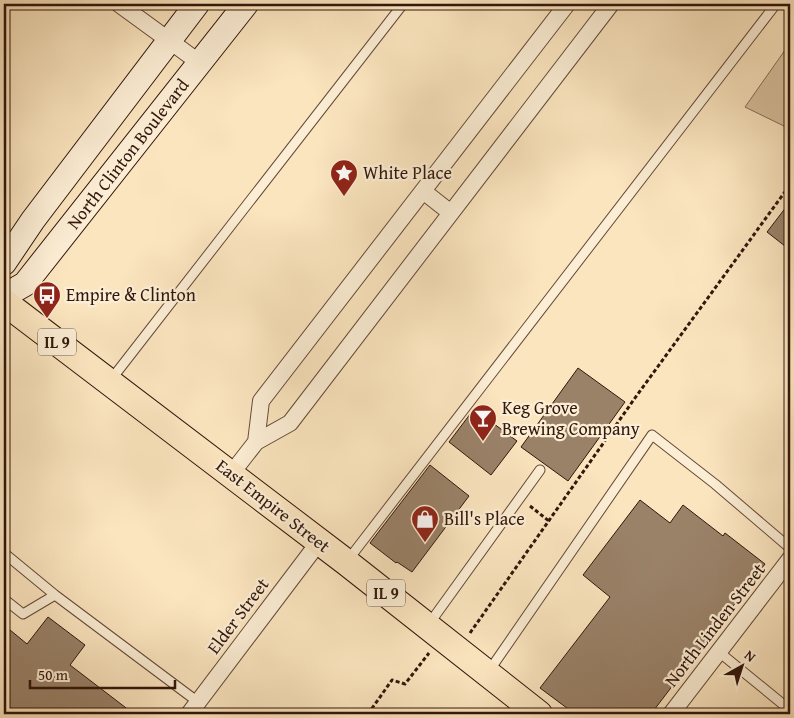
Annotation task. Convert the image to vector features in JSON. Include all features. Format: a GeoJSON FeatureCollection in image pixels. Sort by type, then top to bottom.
{"type":"FeatureCollection","features":[{"type":"Feature","properties":{"kind":"main road","name":"East Empire Street"},"geometry":{"type":"LineString","coordinates":[[4,302],[346,562],[539,714]]}},
{"type":"Feature","properties":{"kind":"street"},"geometry":{"type":"LineString","coordinates":[[119,4],[200,63]]}},
{"type":"Feature","properties":{"kind":"street","name":"North Clinton Boulevard"},"geometry":{"type":"LineString","coordinates":[[4,263],[33,220],[197,4]]}},
{"type":"Feature","properties":{"kind":"street","name":"North Clinton Boulevard"},"geometry":{"type":"LineString","coordinates":[[4,296],[25,284],[246,4]]}},
{"type":"Feature","properties":{"kind":"street"},"geometry":{"type":"LineString","coordinates":[[256,442],[261,401],[567,4]]}},
{"type":"Feature","properties":{"kind":"street"},"geometry":{"type":"LineString","coordinates":[[231,474],[256,442],[290,423],[611,4]]}},
{"type":"Feature","properties":{"kind":"street"},"geometry":{"type":"LineString","coordinates":[[423,191],[451,213]]}},
{"type":"Feature","properties":{"kind":"street","name":"Elder Street"},"geometry":{"type":"LineString","coordinates":[[194,708],[318,542]]}},
{"type":"Feature","properties":{"kind":"street","name":"North Linden Street"},"geometry":{"type":"LineString","coordinates":[[671,714],[790,560]]}},
{"type":"Feature","properties":{"kind":"lane"},"geometry":{"type":"LineString","coordinates":[[110,382],[403,4]]}},
{"type":"Feature","properties":{"kind":"lane"},"geometry":{"type":"LineString","coordinates":[[346,562],[776,4]]}},
{"type":"Feature","properties":{"kind":"lane"},"geometry":{"type":"LineString","coordinates":[[487,674],[652,436],[715,484],[790,548]]}},
{"type":"Feature","properties":{"kind":"lane"},"geometry":{"type":"LineString","coordinates":[[434,632],[540,470]]}},
{"type":"Feature","properties":{"kind":"lane"},"geometry":{"type":"LineString","coordinates":[[4,553],[194,708]]}},
{"type":"Feature","properties":{"kind":"lane"},"geometry":{"type":"LineString","coordinates":[[4,599],[23,614],[55,594]]}},
{"type":"Feature","properties":{"kind":"lane"},"geometry":{"type":"LineString","coordinates":[[719,652],[790,710]]}},
{"type":"Feature","properties":{"kind":"path"},"geometry":{"type":"LineString","coordinates":[[470,633],[635,398],[790,185]]}},
{"type":"Feature","properties":{"kind":"path"},"geometry":{"type":"LineString","coordinates":[[520,498],[549,521]]}},
{"type":"Feature","properties":{"kind":"path"},"geometry":{"type":"LineString","coordinates":[[368,714],[392,680],[405,684],[434,632]]}},
{"type":"Feature","properties":{"kind":"shaded area"},"geometry":{"type":"Polygon","coordinates":[[[790,43],[790,129],[745,107],[790,43]]]}},
{"type":"Feature","properties":{"kind":"building"},"geometry":{"type":"Polygon","coordinates":[[[790,202],[790,250],[767,232],[790,202]]]}},
{"type":"Feature","properties":{"kind":"building"},"geometry":{"type":"Polygon","coordinates":[[[578,368],[625,402],[568,481],[521,447],[578,368]]]}},
{"type":"Feature","properties":{"kind":"building","name":"Keg Grove Brewing Company"},"geometry":{"type":"Polygon","coordinates":[[[474,409],[517,441],[491,475],[449,442],[474,409]]]}},
{"type":"Feature","properties":{"kind":"building"},"geometry":{"type":"Polygon","coordinates":[[[430,465],[469,496],[412,572],[396,563],[370,543],[430,465]]]}},
{"type":"Feature","properties":{"kind":"building"},"geometry":{"type":"Polygon","coordinates":[[[640,500],[670,523],[683,505],[723,536],[725,533],[765,564],[651,714],[575,714],[540,688],[610,597],[583,575],[640,500]]]}},
{"type":"Feature","properties":{"kind":"building"},"geometry":{"type":"Polygon","coordinates":[[[48,617],[85,645],[70,665],[134,714],[4,714],[4,625],[27,644],[48,617]]]}},
{"type":"Feature","properties":{"kind":"place","name":"White Place"},"geometry":{"type":"Point","coordinates":[344,197]}},
{"type":"Feature","properties":{"kind":"place","name":"Empire & Clinton"},"geometry":{"type":"Point","coordinates":[47,319]}},
{"type":"Feature","properties":{"kind":"place","name":"Keg Grove Brewing Company"},"geometry":{"type":"Point","coordinates":[483,442]}},
{"type":"Feature","properties":{"kind":"place","name":"Bill's Place"},"geometry":{"type":"Point","coordinates":[425,543]}}]}
